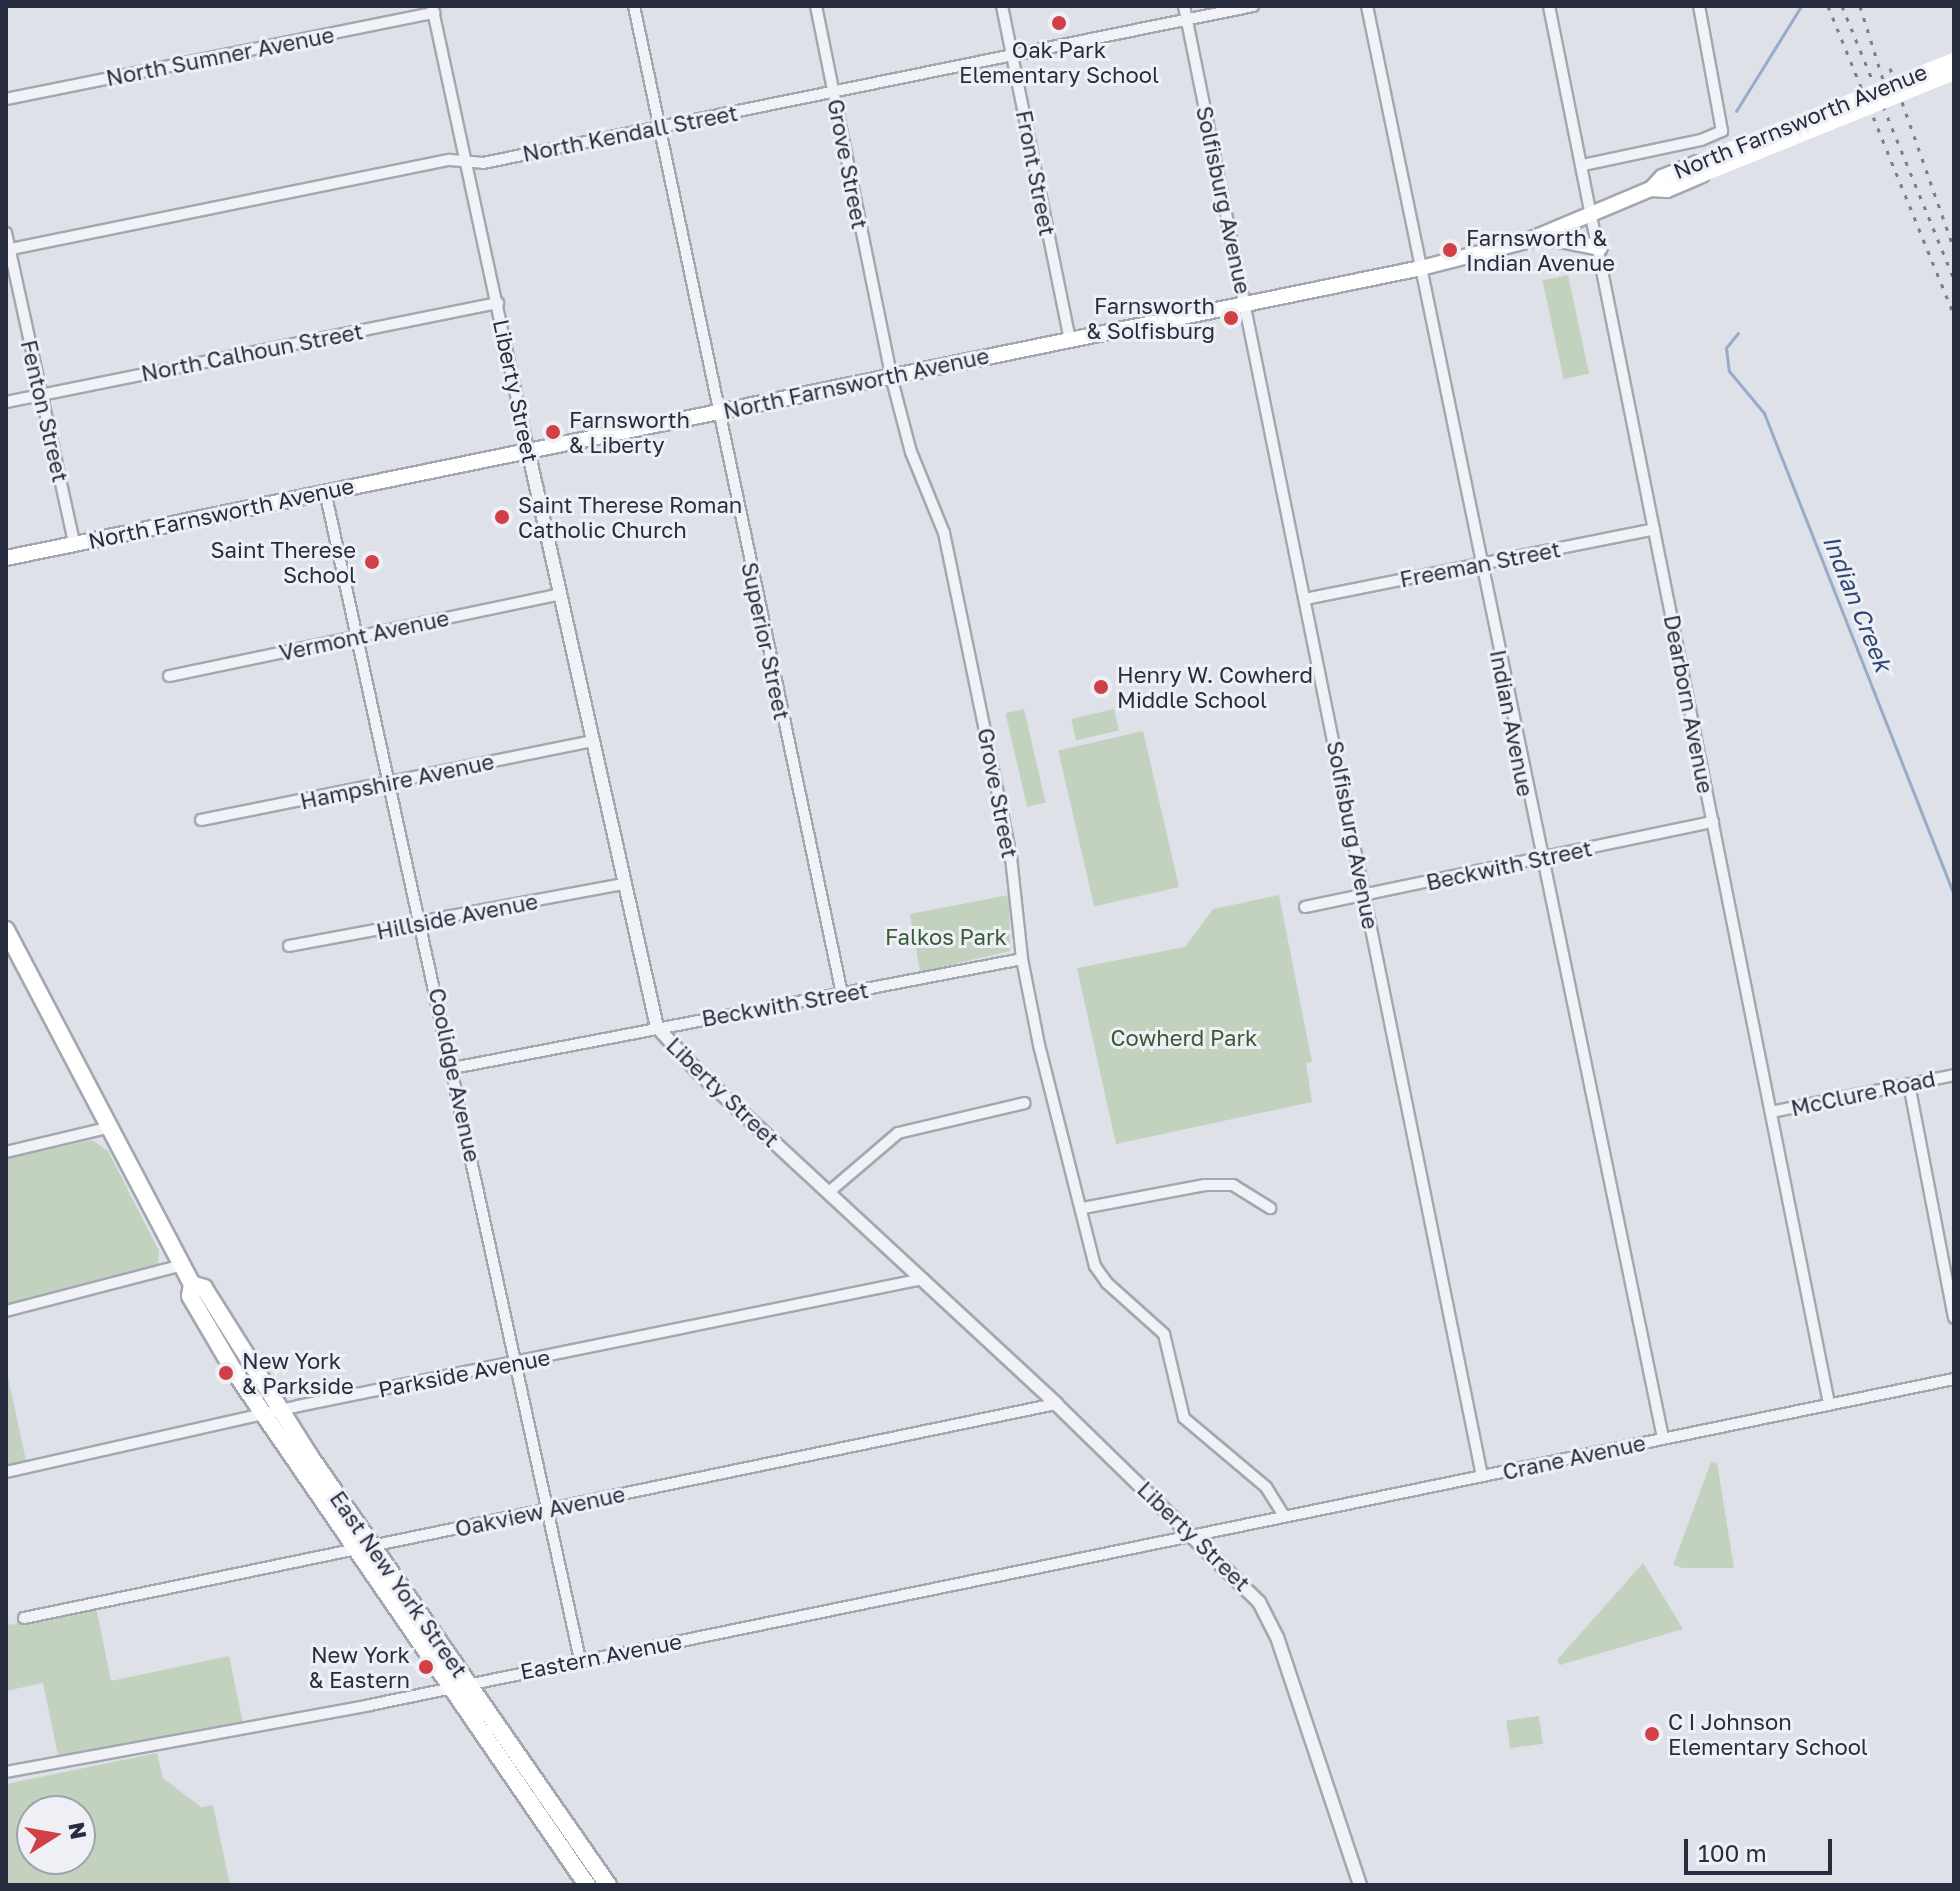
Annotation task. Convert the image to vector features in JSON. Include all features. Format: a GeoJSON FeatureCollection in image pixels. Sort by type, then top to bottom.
{"type":"FeatureCollection","features":[{"type":"Feature","properties":{"kind":"main road","name":"North Farnsworth Avenue"},"geometry":{"type":"LineString","coordinates":[[1699,169],[1954,60]]}},
{"type":"Feature","properties":{"kind":"main road","name":"North Farnsworth Avenue"},"geometry":{"type":"LineString","coordinates":[[6,558],[1421,268],[1539,236],[1651,189],[1662,177],[1699,169],[1954,73]]}},
{"type":"Feature","properties":{"kind":"main road"},"geometry":{"type":"LineString","coordinates":[[1539,236],[1600,248]]}},
{"type":"Feature","properties":{"kind":"main road","name":"East New York Street"},"geometry":{"type":"LineString","coordinates":[[6,930],[192,1284],[190,1296],[261,1414],[587,1885]]}},
{"type":"Feature","properties":{"kind":"main road","name":"East New York Street"},"geometry":{"type":"LineString","coordinates":[[192,1284],[204,1288],[279,1410],[608,1885]]}},
{"type":"Feature","properties":{"kind":"street","name":"Superior Street"},"geometry":{"type":"LineString","coordinates":[[634,6],[716,411],[842,994]]}},
{"type":"Feature","properties":{"kind":"street","name":"Grove Street"},"geometry":{"type":"LineString","coordinates":[[816,6],[891,376],[911,452],[944,533],[1011,857],[1022,959],[1058,1129],[1083,1208],[1095,1266],[1107,1283],[1164,1334],[1184,1418],[1266,1487],[1284,1516]]}},
{"type":"Feature","properties":{"kind":"street","name":"Front Street"},"geometry":{"type":"LineString","coordinates":[[1002,6],[1070,339]]}},
{"type":"Feature","properties":{"kind":"street","name":"Solfisburg Avenue"},"geometry":{"type":"LineString","coordinates":[[1184,6],[1482,1476]]}},
{"type":"Feature","properties":{"kind":"street","name":"North Kendall Street"},"geometry":{"type":"LineString","coordinates":[[8,250],[450,160],[483,163],[1253,6]]}},
{"type":"Feature","properties":{"kind":"street","name":"Indian Avenue"},"geometry":{"type":"LineString","coordinates":[[1367,6],[1539,859],[1663,1438]]}},
{"type":"Feature","properties":{"kind":"street","name":"Dearborn Avenue"},"geometry":{"type":"LineString","coordinates":[[1549,6],[1594,215],[1829,1403]]}},
{"type":"Feature","properties":{"kind":"street"},"geometry":{"type":"LineString","coordinates":[[1583,165],[1716,136],[1723,122],[1699,6]]}},
{"type":"Feature","properties":{"kind":"street","name":"North Sumner Avenue"},"geometry":{"type":"LineString","coordinates":[[6,99],[433,10]]}},
{"type":"Feature","properties":{"kind":"street","name":"Liberty Street"},"geometry":{"type":"LineString","coordinates":[[433,10],[657,1027],[697,1071],[1056,1404],[1249,1590],[1275,1631],[1360,1885]]}},
{"type":"Feature","properties":{"kind":"street","name":"Fenton Street"},"geometry":{"type":"LineString","coordinates":[[6,233],[74,543]]}},
{"type":"Feature","properties":{"kind":"street","name":"North Calhoun Street"},"geometry":{"type":"LineString","coordinates":[[6,402],[498,303]]}},
{"type":"Feature","properties":{"kind":"street","name":"Coolidge Avenue"},"geometry":{"type":"LineString","coordinates":[[325,491],[518,1361],[580,1660]]}},
{"type":"Feature","properties":{"kind":"street","name":"Freeman Street"},"geometry":{"type":"LineString","coordinates":[[1305,599],[1654,529]]}},
{"type":"Feature","properties":{"kind":"street","name":"Vermont Avenue"},"geometry":{"type":"LineString","coordinates":[[169,676],[560,594]]}},
{"type":"Feature","properties":{"kind":"street","name":"Hampshire Avenue"},"geometry":{"type":"LineString","coordinates":[[201,820],[592,741]]}},
{"type":"Feature","properties":{"kind":"street","name":"Beckwith Street"},"geometry":{"type":"LineString","coordinates":[[1305,907],[1713,822]]}},
{"type":"Feature","properties":{"kind":"street","name":"Hillside Avenue"},"geometry":{"type":"LineString","coordinates":[[289,946],[624,884]]}},
{"type":"Feature","properties":{"kind":"street","name":"Beckwith Street"},"geometry":{"type":"LineString","coordinates":[[453,1068],[1022,959]]}},
{"type":"Feature","properties":{"kind":"street","name":"McClure Road"},"geometry":{"type":"LineString","coordinates":[[1771,1112],[1954,1075]]}},
{"type":"Feature","properties":{"kind":"street"},"geometry":{"type":"LineString","coordinates":[[1909,1084],[1954,1318]]}},
{"type":"Feature","properties":{"kind":"street"},"geometry":{"type":"LineString","coordinates":[[829,1192],[898,1133],[1025,1103]]}},
{"type":"Feature","properties":{"kind":"street"},"geometry":{"type":"LineString","coordinates":[[6,1152],[111,1127]]}},
{"type":"Feature","properties":{"kind":"street"},"geometry":{"type":"LineString","coordinates":[[1083,1208],[1205,1185],[1233,1185],[1270,1208]]}},
{"type":"Feature","properties":{"kind":"street"},"geometry":{"type":"LineString","coordinates":[[6,1311],[182,1265]]}},
{"type":"Feature","properties":{"kind":"street","name":"Parkside Avenue"},"geometry":{"type":"LineString","coordinates":[[6,1472],[279,1410],[923,1279]]}},
{"type":"Feature","properties":{"kind":"street","name":"Crane Avenue"},"geometry":{"type":"LineString","coordinates":[[1195,1536],[1954,1379]]}},
{"type":"Feature","properties":{"kind":"street","name":"Oakview Avenue"},"geometry":{"type":"LineString","coordinates":[[24,1618],[1056,1404]]}},
{"type":"Feature","properties":{"kind":"street","name":"Eastern Avenue"},"geometry":{"type":"LineString","coordinates":[[6,1772],[450,1688],[1195,1536]]}},
{"type":"Feature","properties":{"kind":"green space"},"geometry":{"type":"Polygon","coordinates":[[[1568,275],[1589,374],[1564,379],[1543,280],[1568,275]]]}},
{"type":"Feature","properties":{"kind":"green space"},"geometry":{"type":"Polygon","coordinates":[[[1024,709],[1046,803],[1027,807],[1005,713],[1024,709]]]}},
{"type":"Feature","properties":{"kind":"green space"},"geometry":{"type":"Polygon","coordinates":[[[1114,709],[1119,730],[1076,740],[1071,719],[1114,709]]]}},
{"type":"Feature","properties":{"kind":"green space"},"geometry":{"type":"Polygon","coordinates":[[[1143,731],[1179,887],[1094,906],[1058,751],[1143,731]]]}},
{"type":"Feature","properties":{"kind":"green space","name":"Falkos Park"},"geometry":{"type":"Polygon","coordinates":[[[1009,895],[1010,951],[920,972],[910,914],[1009,895]]]}},
{"type":"Feature","properties":{"kind":"green space","name":"Cowherd Park"},"geometry":{"type":"Polygon","coordinates":[[[1279,895],[1312,1062],[1306,1063],[1312,1102],[1116,1144],[1077,968],[1185,947],[1213,909],[1279,895]]]}},
{"type":"Feature","properties":{"kind":"green space"},"geometry":{"type":"Polygon","coordinates":[[[92,1140],[108,1151],[159,1251],[158,1266],[6,1305],[6,1159],[92,1140]]]}},
{"type":"Feature","properties":{"kind":"green space"},"geometry":{"type":"Polygon","coordinates":[[[6,1368],[26,1461],[6,1465],[6,1368]]]}},
{"type":"Feature","properties":{"kind":"green space"},"geometry":{"type":"Polygon","coordinates":[[[1711,1462],[1717,1463],[1734,1568],[1683,1568],[1673,1565],[1711,1462]]]}},
{"type":"Feature","properties":{"kind":"green space"},"geometry":{"type":"Polygon","coordinates":[[[1643,1563],[1683,1629],[1560,1665],[1557,1660],[1643,1563]]]}},
{"type":"Feature","properties":{"kind":"green space"},"geometry":{"type":"Polygon","coordinates":[[[96,1607],[111,1681],[229,1656],[243,1723],[59,1760],[43,1683],[6,1691],[6,1613],[9,1625],[96,1607]]]}},
{"type":"Feature","properties":{"kind":"green space"},"geometry":{"type":"Polygon","coordinates":[[[1539,1716],[1543,1744],[1510,1748],[1506,1721],[1539,1716]]]}},
{"type":"Feature","properties":{"kind":"green space"},"geometry":{"type":"Polygon","coordinates":[[[157,1753],[163,1778],[201,1807],[213,1805],[230,1885],[6,1885],[6,1784],[157,1753]]]}},
{"type":"Feature","properties":{"kind":"waterway"},"geometry":{"type":"LineString","coordinates":[[1736,111],[1801,6]]}},
{"type":"Feature","properties":{"kind":"waterway","name":"Indian Creek"},"geometry":{"type":"LineString","coordinates":[[1738,333],[1726,348],[1729,371],[1764,413],[1954,895]]}},
{"type":"Feature","properties":{"kind":"railway"},"geometry":{"type":"LineString","coordinates":[[1828,6],[1954,314]]}},
{"type":"Feature","properties":{"kind":"railway"},"geometry":{"type":"LineString","coordinates":[[1842,6],[1954,279]]}},
{"type":"Feature","properties":{"kind":"railway"},"geometry":{"type":"LineString","coordinates":[[1860,6],[1885,86]]}},
{"type":"Feature","properties":{"kind":"railway"},"geometry":{"type":"LineString","coordinates":[[1890,68],[1954,249]]}},
{"type":"Feature","properties":{"kind":"place","name":"Oak Park Elementary School"},"geometry":{"type":"Point","coordinates":[1059,23]}},
{"type":"Feature","properties":{"kind":"place","name":"Farnsworth & Indian Avenue"},"geometry":{"type":"Point","coordinates":[1450,250]}},
{"type":"Feature","properties":{"kind":"place","name":"Farnsworth & Solfisburg"},"geometry":{"type":"Point","coordinates":[1231,318]}},
{"type":"Feature","properties":{"kind":"place","name":"Farnsworth & Liberty"},"geometry":{"type":"Point","coordinates":[553,432]}},
{"type":"Feature","properties":{"kind":"place","name":"Saint Therese Roman Catholic Church"},"geometry":{"type":"Point","coordinates":[502,517]}},
{"type":"Feature","properties":{"kind":"place","name":"Saint Therese School"},"geometry":{"type":"Point","coordinates":[372,562]}},
{"type":"Feature","properties":{"kind":"place","name":"Henry W. Cowherd Middle School"},"geometry":{"type":"Point","coordinates":[1101,687]}},
{"type":"Feature","properties":{"kind":"place","name":"New York & Parkside"},"geometry":{"type":"Point","coordinates":[226,1373]}},
{"type":"Feature","properties":{"kind":"place","name":"New York & Eastern"},"geometry":{"type":"Point","coordinates":[426,1667]}},
{"type":"Feature","properties":{"kind":"place","name":"C I Johnson Elementary School"},"geometry":{"type":"Point","coordinates":[1652,1734]}}]}
